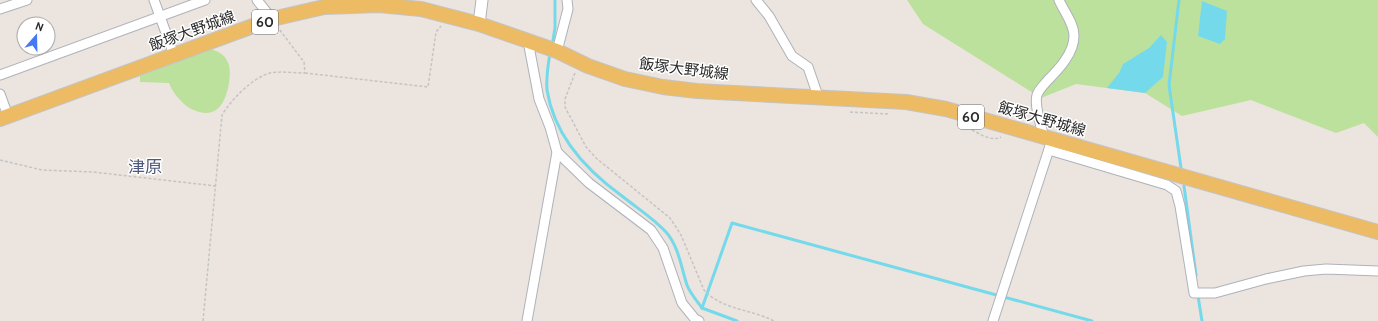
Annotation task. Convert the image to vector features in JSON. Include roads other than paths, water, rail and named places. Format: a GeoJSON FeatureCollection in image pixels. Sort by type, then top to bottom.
{"type":"FeatureCollection","features":[{"type":"Feature","properties":{"kind":"main road","name":"飯塚大野城線"},"geometry":{"type":"LineString","coordinates":[[4,118],[272,20],[324,7],[379,5],[421,9],[479,24],[557,51],[580,62],[624,79],[662,87],[697,91],[818,96],[906,102],[946,110],[1008,127],[1048,142],[1378,232]]}},
{"type":"Feature","properties":{"kind":"street"},"geometry":{"type":"LineString","coordinates":[[0,9],[27,0]]}},
{"type":"Feature","properties":{"kind":"street"},"geometry":{"type":"LineString","coordinates":[[154,0],[174,56]]}},
{"type":"Feature","properties":{"kind":"street"},"geometry":{"type":"LineString","coordinates":[[0,75],[206,0]]}},
{"type":"Feature","properties":{"kind":"street"},"geometry":{"type":"LineString","coordinates":[[257,0],[272,20]]}},
{"type":"Feature","properties":{"kind":"street"},"geometry":{"type":"LineString","coordinates":[[479,24],[482,0]]}},
{"type":"Feature","properties":{"kind":"street"},"geometry":{"type":"LineString","coordinates":[[557,51],[568,9],[567,0]]}},
{"type":"Feature","properties":{"kind":"street"},"geometry":{"type":"LineString","coordinates":[[756,0],[769,16],[792,56],[808,67],[818,96]]}},
{"type":"Feature","properties":{"kind":"street"},"geometry":{"type":"LineString","coordinates":[[993,321],[1048,142],[1037,105],[1037,96],[1041,88],[1060,68],[1072,48],[1074,36],[1071,22],[1059,0]]}},
{"type":"Feature","properties":{"kind":"street"},"geometry":{"type":"LineString","coordinates":[[534,43],[539,99],[558,152],[589,182],[651,230],[663,248],[682,303],[695,319],[699,321]]}},
{"type":"Feature","properties":{"kind":"street"},"geometry":{"type":"LineString","coordinates":[[0,94],[4,118]]}},
{"type":"Feature","properties":{"kind":"street"},"geometry":{"type":"LineString","coordinates":[[1048,142],[1167,185],[1176,191],[1180,206],[1194,293],[1215,293],[1266,279],[1304,271],[1326,269],[1378,271]]}},
{"type":"Feature","properties":{"kind":"street"},"geometry":{"type":"LineString","coordinates":[[527,321],[558,152]]}},
{"type":"Feature","properties":{"kind":"water"},"geometry":{"type":"Polygon","coordinates":[[[1202,1],[1227,11],[1225,39],[1220,44],[1198,36],[1202,1]]]}},
{"type":"Feature","properties":{"kind":"water"},"geometry":{"type":"Polygon","coordinates":[[[1161,35],[1167,42],[1163,77],[1145,93],[1107,88],[1119,73],[1123,64],[1149,48],[1161,35]]]}},
{"type":"Feature","properties":{"kind":"waterway"},"geometry":{"type":"LineString","coordinates":[[552,46],[555,28],[555,0]]}},
{"type":"Feature","properties":{"kind":"waterway"},"geometry":{"type":"LineString","coordinates":[[1179,0],[1169,85],[1181,168]]}},
{"type":"Feature","properties":{"kind":"waterway"},"geometry":{"type":"LineString","coordinates":[[550,53],[547,90],[551,106],[564,136],[584,163],[596,175],[666,232],[677,251],[688,288],[702,308]]}},
{"type":"Feature","properties":{"kind":"waterway"},"geometry":{"type":"LineString","coordinates":[[1184,186],[1196,275]]}},
{"type":"Feature","properties":{"kind":"waterway"},"geometry":{"type":"LineString","coordinates":[[702,308],[732,223],[1092,321]]}},
{"type":"Feature","properties":{"kind":"waterway"},"geometry":{"type":"LineString","coordinates":[[1198,296],[1202,321]]}},
{"type":"Feature","properties":{"kind":"waterway"},"geometry":{"type":"LineString","coordinates":[[702,308],[737,321]]}},
{"type":"Feature","properties":{"kind":"district","name":"津原"},"geometry":{"type":"Point","coordinates":[145,167]}}]}
